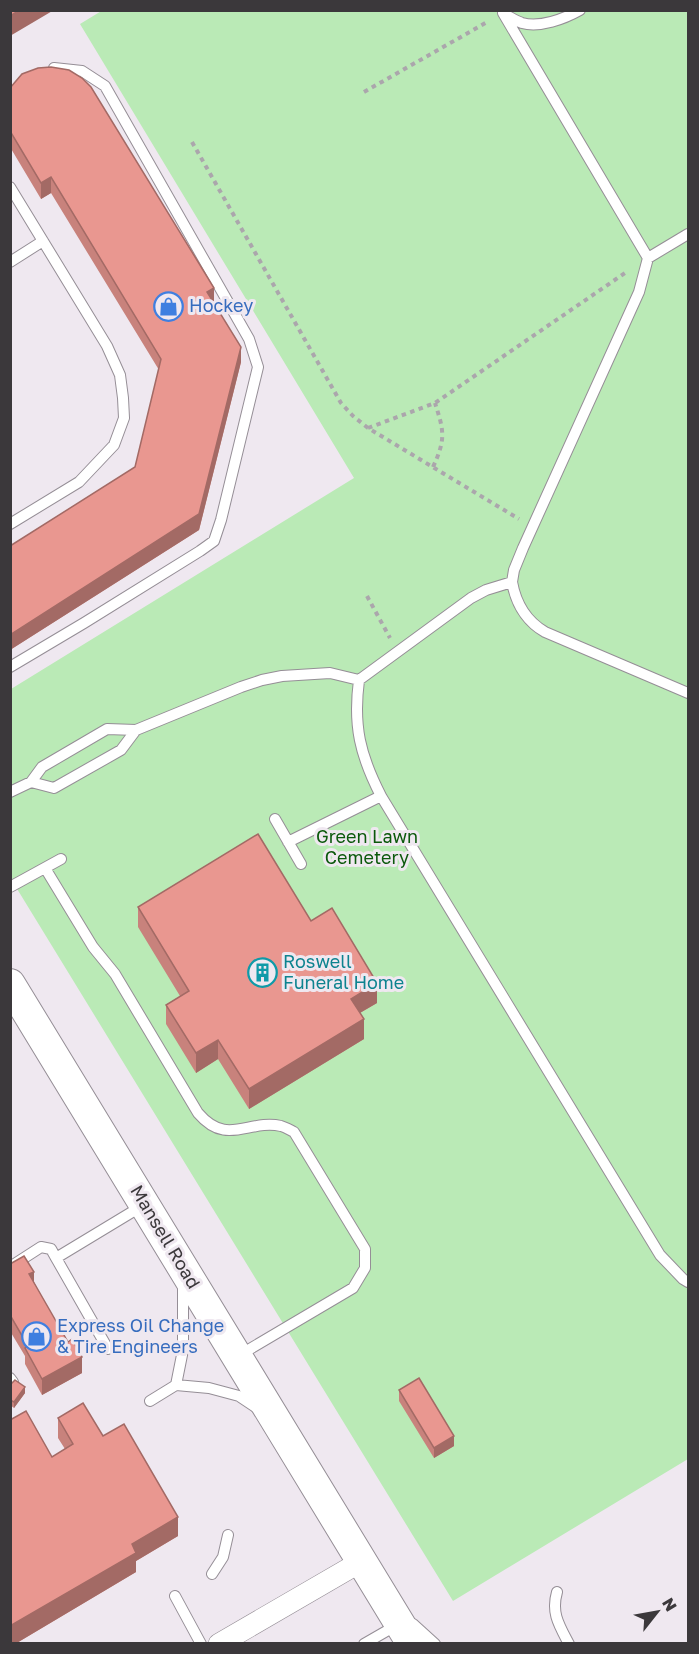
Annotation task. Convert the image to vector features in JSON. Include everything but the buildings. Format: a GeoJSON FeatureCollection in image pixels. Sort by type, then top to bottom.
{"type":"FeatureCollection","features":[{"type":"Feature","properties":{"kind":"main road","name":"Mansell Road"},"geometry":{"type":"LineString","coordinates":[[10,984],[400,1623]]}},
{"type":"Feature","properties":{"kind":"street"},"geometry":{"type":"LineString","coordinates":[[219,1644],[362,1561]]}},
{"type":"Feature","properties":{"kind":"lane"},"geometry":{"type":"LineString","coordinates":[[502,12],[524,23],[539,24],[559,20],[580,10]]}},
{"type":"Feature","properties":{"kind":"lane"},"geometry":{"type":"LineString","coordinates":[[502,12],[648,258]]}},
{"type":"Feature","properties":{"kind":"lane"},"geometry":{"type":"LineString","coordinates":[[10,667],[214,541],[258,368],[249,339],[105,86],[82,71],[47,67]]}},
{"type":"Feature","properties":{"kind":"lane"},"geometry":{"type":"LineString","coordinates":[[10,187],[107,346],[120,375],[124,418],[114,445],[79,482],[10,524]]}},
{"type":"Feature","properties":{"kind":"lane"},"geometry":{"type":"LineString","coordinates":[[688,234],[648,258],[639,292],[532,527],[514,570],[512,582],[514,596],[533,625],[688,693]]}},
{"type":"Feature","properties":{"kind":"lane"},"geometry":{"type":"LineString","coordinates":[[10,262],[44,241]]}},
{"type":"Feature","properties":{"kind":"lane"},"geometry":{"type":"LineString","coordinates":[[512,582],[486,590],[471,598],[358,680],[356,702],[360,746],[368,770],[381,796],[660,1255],[682,1279],[688,1282]]}},
{"type":"Feature","properties":{"kind":"lane"},"geometry":{"type":"LineString","coordinates":[[10,792],[30,782],[42,767],[107,729],[136,730],[241,687],[282,676],[330,672],[358,680]]}},
{"type":"Feature","properties":{"kind":"lane"},"geometry":{"type":"LineString","coordinates":[[30,782],[54,788],[121,750],[136,730]]}},
{"type":"Feature","properties":{"kind":"lane"},"geometry":{"type":"LineString","coordinates":[[288,842],[381,796]]}},
{"type":"Feature","properties":{"kind":"lane"},"geometry":{"type":"LineString","coordinates":[[275,819],[301,864]]}},
{"type":"Feature","properties":{"kind":"lane"},"geometry":{"type":"LineString","coordinates":[[10,887],[61,859]]}},
{"type":"Feature","properties":{"kind":"lane"},"geometry":{"type":"LineString","coordinates":[[45,868],[93,947],[115,974],[198,1113],[205,1121],[220,1130],[280,1126],[294,1132],[365,1250],[365,1268],[353,1288],[237,1356]]}},
{"type":"Feature","properties":{"kind":"lane"},"geometry":{"type":"LineString","coordinates":[[56,1258],[144,1204]]}},
{"type":"Feature","properties":{"kind":"lane"},"geometry":{"type":"LineString","coordinates":[[10,1267],[41,1247],[51,1249],[108,1349]]}},
{"type":"Feature","properties":{"kind":"lane"},"geometry":{"type":"LineString","coordinates":[[181,1385],[183,1268]]}},
{"type":"Feature","properties":{"kind":"lane"},"geometry":{"type":"LineString","coordinates":[[150,1401],[181,1385],[209,1388],[239,1396],[277,1421]]}},
{"type":"Feature","properties":{"kind":"lane"},"geometry":{"type":"LineString","coordinates":[[212,1574],[223,1557],[228,1535]]}},
{"type":"Feature","properties":{"kind":"lane"},"geometry":{"type":"LineString","coordinates":[[557,1593],[554,1613],[569,1644]]}},
{"type":"Feature","properties":{"kind":"lane"},"geometry":{"type":"LineString","coordinates":[[175,1596],[201,1644]]}},
{"type":"Feature","properties":{"kind":"lane"},"geometry":{"type":"LineString","coordinates":[[364,1644],[400,1623],[435,1644]]}},
{"type":"Feature","properties":{"kind":"path"},"geometry":{"type":"LineString","coordinates":[[364,92],[502,12]]}},
{"type":"Feature","properties":{"kind":"path"},"geometry":{"type":"LineString","coordinates":[[192,142],[341,403],[368,428],[532,527]]}},
{"type":"Feature","properties":{"kind":"path"},"geometry":{"type":"LineString","coordinates":[[368,428],[435,403],[648,258]]}},
{"type":"Feature","properties":{"kind":"path"},"geometry":{"type":"LineString","coordinates":[[434,467],[441,450],[443,428],[435,403]]}},
{"type":"Feature","properties":{"kind":"path"},"geometry":{"type":"LineString","coordinates":[[367,596],[398,651]]}},
{"type":"Feature","properties":{"kind":"green space","name":"Green Lawn Cemetery"},"geometry":{"type":"Polygon","coordinates":[[[103,10],[688,11],[688,1459],[453,1601],[11,879],[11,689],[354,478],[80,24],[103,10]]]}},
{"type":"Feature","properties":{"kind":"place","name":"Hockey"},"geometry":{"type":"Point","coordinates":[168,306]}},
{"type":"Feature","properties":{"kind":"place","name":"Roswell Funeral Home"},"geometry":{"type":"Point","coordinates":[262,972]}},
{"type":"Feature","properties":{"kind":"place","name":"Express Oil Change & Tire Engineers"},"geometry":{"type":"Point","coordinates":[36,1336]}}]}
